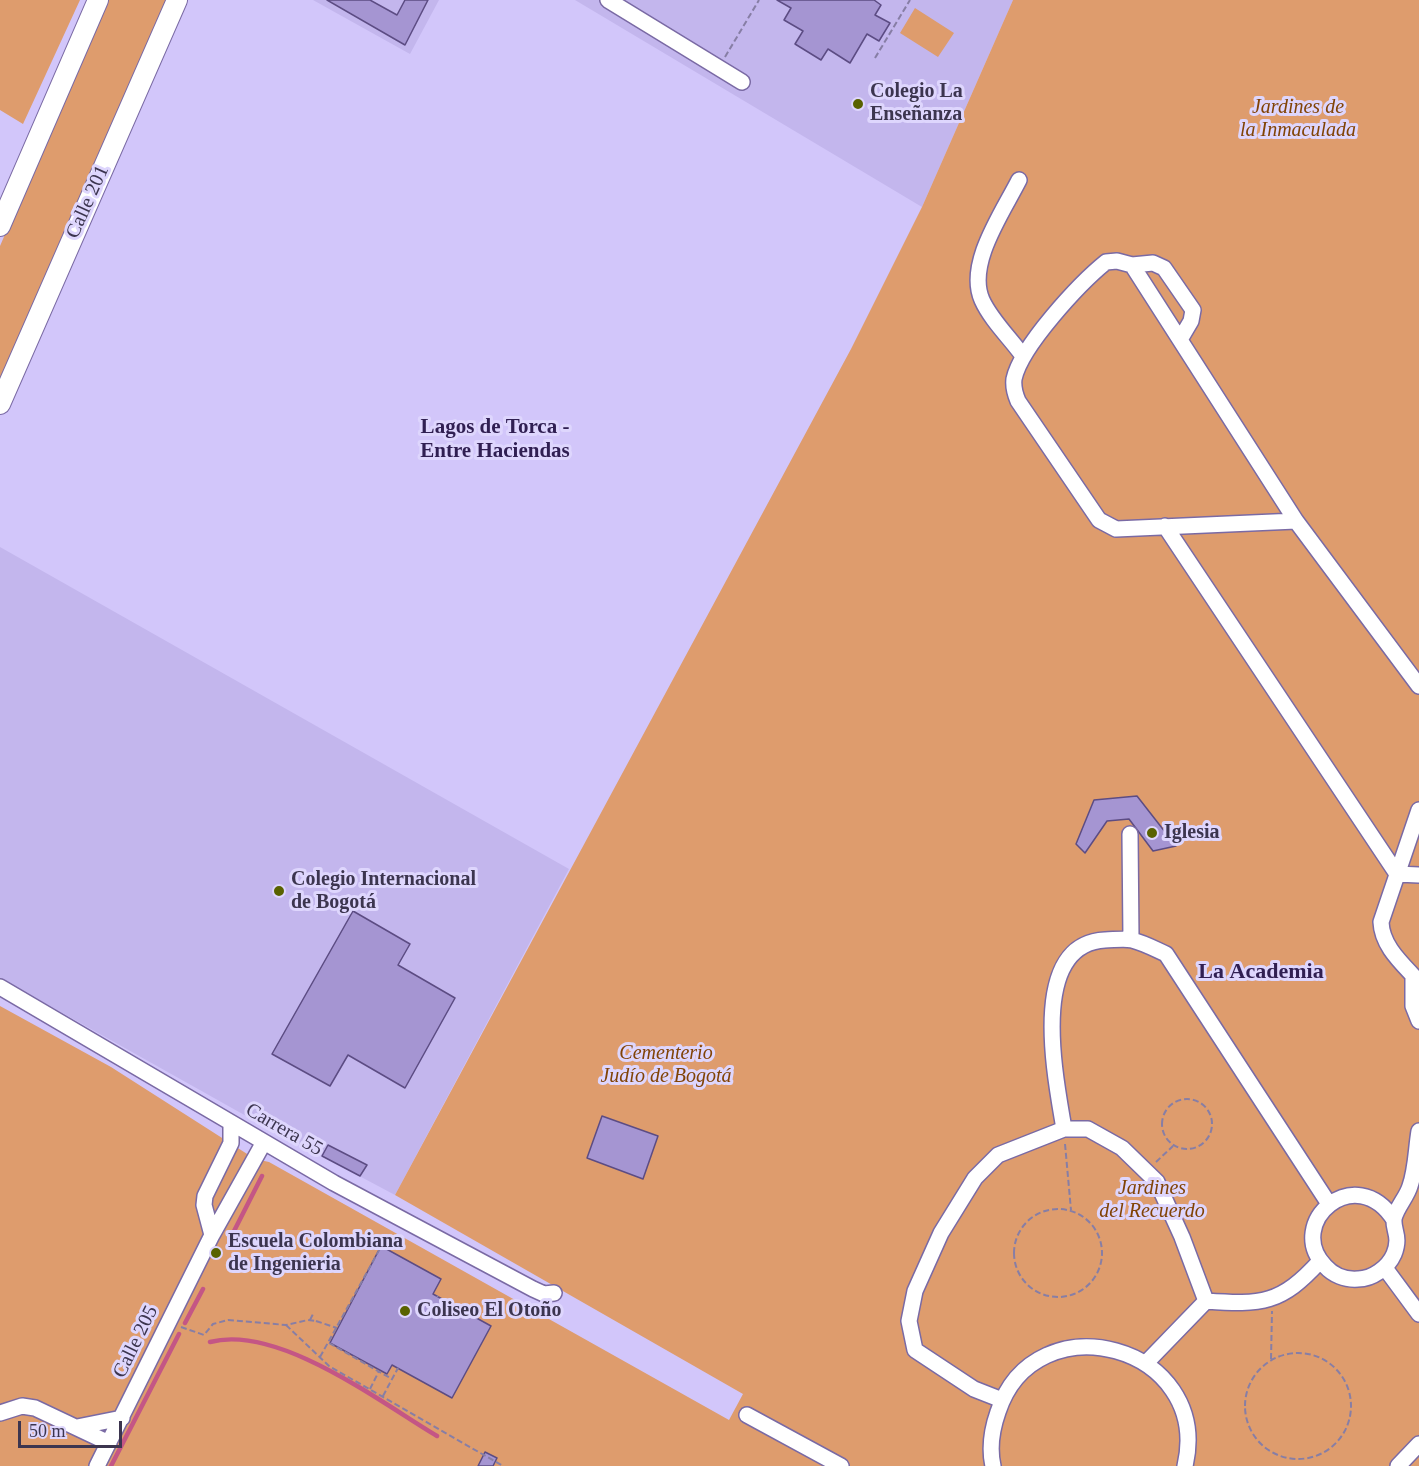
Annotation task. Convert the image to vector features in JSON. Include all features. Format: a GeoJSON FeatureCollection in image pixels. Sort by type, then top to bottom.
{"type":"FeatureCollection","features":[{"type":"Feature","properties":{"kind":"main road"},"geometry":{"type":"LineString","coordinates":[[0,226],[98,0]]}},
{"type":"Feature","properties":{"kind":"main road","name":"Calle 201"},"geometry":{"type":"LineString","coordinates":[[0,404],[177,0]]}},
{"type":"Feature","properties":{"kind":"street"},"geometry":{"type":"LineString","coordinates":[[608,0],[742,82]]}},
{"type":"Feature","properties":{"kind":"street"},"geometry":{"type":"LineString","coordinates":[[1020,180],[986,246],[978,266],[977,283],[982,300],[991,315],[1023,356]]}},
{"type":"Feature","properties":{"kind":"street"},"geometry":{"type":"LineString","coordinates":[[1181,339],[1191,321],[1193,310],[1164,268],[1153,263],[1132,265],[1117,261],[1106,262],[1049,322],[1023,356],[1014,378],[1014,390],[1018,401],[1099,520],[1116,529],[1296,521]]}},
{"type":"Feature","properties":{"kind":"street"},"geometry":{"type":"LineString","coordinates":[[1132,265],[1296,521],[1419,686]]}},
{"type":"Feature","properties":{"kind":"street"},"geometry":{"type":"LineString","coordinates":[[1165,526],[1397,874]]}},
{"type":"Feature","properties":{"kind":"street"},"geometry":{"type":"LineString","coordinates":[[1419,810],[1382,922],[1382,935],[1416,979],[1413,1006],[1419,1021]]}},
{"type":"Feature","properties":{"kind":"street"},"geometry":{"type":"LineString","coordinates":[[1130,834],[1131,939]]}},
{"type":"Feature","properties":{"kind":"street"},"geometry":{"type":"LineString","coordinates":[[1397,874],[1419,875]]}},
{"type":"Feature","properties":{"kind":"street"},"geometry":{"type":"LineString","coordinates":[[1064,1129],[1054,1068],[1053,992],[1066,960],[1089,941],[1131,939],[1166,954],[1329,1204]]}},
{"type":"Feature","properties":{"kind":"street","name":"Carrera 55"},"geometry":{"type":"LineString","coordinates":[[0,987],[334,1183],[533,1289],[544,1294],[554,1293]]}},
{"type":"Feature","properties":{"kind":"street"},"geometry":{"type":"LineString","coordinates":[[212,1235],[204,1205],[231,1143],[231,1123]]}},
{"type":"Feature","properties":{"kind":"street"},"geometry":{"type":"LineString","coordinates":[[1002,1400],[974,1389],[915,1350],[909,1321],[915,1291],[941,1233],[975,1178],[998,1155],[1064,1129],[1088,1129],[1122,1148],[1156,1182],[1178,1228],[1206,1301]]}},
{"type":"Feature","properties":{"kind":"street"},"geometry":{"type":"LineString","coordinates":[[1394,1220],[1411,1185],[1419,1131]]}},
{"type":"Feature","properties":{"kind":"street","name":"Calle 205"},"geometry":{"type":"LineString","coordinates":[[97,1466],[212,1235],[264,1142]]}},
{"type":"Feature","properties":{"kind":"street"},"geometry":{"type":"LineString","coordinates":[[1353,1194],[1365,1195],[1387,1209],[1394,1220],[1397,1245],[1385,1268],[1372,1276],[1358,1280],[1344,1278],[1330,1272],[1320,1261],[1315,1250],[1315,1225],[1329,1204],[1353,1194]]}},
{"type":"Feature","properties":{"kind":"street"},"geometry":{"type":"LineString","coordinates":[[1146,1363],[1206,1301],[1239,1303],[1273,1299],[1301,1282],[1320,1261]]}},
{"type":"Feature","properties":{"kind":"street"},"geometry":{"type":"LineString","coordinates":[[1385,1268],[1419,1314]]}},
{"type":"Feature","properties":{"kind":"street"},"geometry":{"type":"LineString","coordinates":[[993,1466],[992,1430],[1002,1400],[1022,1373],[1050,1354],[1083,1346],[1116,1349],[1146,1363],[1170,1386],[1185,1417],[1189,1451],[1185,1466]]}},
{"type":"Feature","properties":{"kind":"street"},"geometry":{"type":"LineString","coordinates":[[0,1413],[22,1406],[35,1408],[109,1443]]}},
{"type":"Feature","properties":{"kind":"street"},"geometry":{"type":"LineString","coordinates":[[747,1415],[841,1466]]}},
{"type":"Feature","properties":{"kind":"street"},"geometry":{"type":"LineString","coordinates":[[77,1427],[122,1418]]}},
{"type":"Feature","properties":{"kind":"street"},"geometry":{"type":"LineString","coordinates":[[1398,1466],[1419,1444]]}},
{"type":"Feature","properties":{"kind":"path"},"geometry":{"type":"LineString","coordinates":[[718,68],[759,0]]}},
{"type":"Feature","properties":{"kind":"path"},"geometry":{"type":"LineString","coordinates":[[875,58],[910,0]]}},
{"type":"Feature","properties":{"kind":"path"},"geometry":{"type":"LineString","coordinates":[[1182,1099],[1199,1101],[1205,1106],[1212,1120],[1209,1137],[1197,1147],[1189,1149],[1173,1146],[1163,1132],[1163,1115],[1167,1108],[1182,1099]]}},
{"type":"Feature","properties":{"kind":"path"},"geometry":{"type":"LineString","coordinates":[[1064,1129],[1071,1210]]}},
{"type":"Feature","properties":{"kind":"path"},"geometry":{"type":"LineString","coordinates":[[1146,1171],[1173,1146]]}},
{"type":"Feature","properties":{"kind":"path"},"geometry":{"type":"LineString","coordinates":[[1056,1208],[1071,1210],[1084,1216],[1098,1233],[1102,1255],[1099,1269],[1092,1282],[1081,1291],[1059,1297],[1038,1293],[1026,1284],[1018,1272],[1014,1258],[1014,1244],[1020,1230],[1029,1219],[1042,1211],[1056,1208]]}},
{"type":"Feature","properties":{"kind":"path"},"geometry":{"type":"LineString","coordinates":[[320,1357],[382,1245]]}},
{"type":"Feature","properties":{"kind":"path"},"geometry":{"type":"LineString","coordinates":[[1271,1359],[1287,1353],[1305,1353],[1321,1358],[1335,1368],[1345,1382],[1351,1398],[1347,1424],[1333,1446],[1318,1455],[1300,1459],[1283,1458],[1267,1450],[1254,1437],[1246,1421],[1244,1403],[1248,1386],[1257,1370],[1271,1359],[1273,1299]]}},
{"type":"Feature","properties":{"kind":"path"},"geometry":{"type":"LineString","coordinates":[[310,1320],[314,1312]]}},
{"type":"Feature","properties":{"kind":"path"},"geometry":{"type":"LineString","coordinates":[[204,1335],[213,1324],[228,1320],[286,1325],[310,1320],[337,1328]]}},
{"type":"Feature","properties":{"kind":"path"},"geometry":{"type":"LineString","coordinates":[[286,1325],[329,1366],[503,1466]]}},
{"type":"Feature","properties":{"kind":"path"},"geometry":{"type":"LineString","coordinates":[[328,1343],[392,1379]]}},
{"type":"Feature","properties":{"kind":"path"},"geometry":{"type":"LineString","coordinates":[[383,1396],[398,1368]]}},
{"type":"Feature","properties":{"kind":"path"},"geometry":{"type":"LineString","coordinates":[[370,1389],[379,1371]]}},
{"type":"Feature","properties":{"kind":"shaded area"},"geometry":{"type":"Polygon","coordinates":[[[313,0],[439,0],[410,54],[313,0]]]}},
{"type":"Feature","properties":{"kind":"shaded area","name":"Colegio La Enseñanza"},"geometry":{"type":"Polygon","coordinates":[[[575,0],[1013,0],[922,207],[575,0]]]}},
{"type":"Feature","properties":{"kind":"shaded area","name":"Colegio Internacional de Bogotá"},"geometry":{"type":"Polygon","coordinates":[[[0,547],[569,869],[395,1195],[239,1112],[0,978],[0,547]]]}},
{"type":"Feature","properties":{"kind":"green space"},"geometry":{"type":"Polygon","coordinates":[[[0,0],[80,0],[23,124],[0,110],[0,0]]]}},
{"type":"Feature","properties":{"kind":"green space"},"geometry":{"type":"Polygon","coordinates":[[[106,0],[168,0],[0,386],[0,246],[106,0]]]}},
{"type":"Feature","properties":{"kind":"green space"},"geometry":{"type":"Polygon","coordinates":[[[1013,0],[1419,0],[1419,1466],[0,1466],[0,1006],[111,1067],[255,1159],[269,1162],[729,1420],[743,1394],[395,1195],[851,349],[922,207],[1013,0]]]}},
{"type":"Feature","properties":{"kind":"green space"},"geometry":{"type":"Polygon","coordinates":[[[915,8],[954,33],[938,57],[900,33],[915,8]]]}},
{"type":"Feature","properties":{"kind":"building"},"geometry":{"type":"Polygon","coordinates":[[[327,0],[370,0],[397,15],[405,0],[428,0],[405,45],[327,0]]]}},
{"type":"Feature","properties":{"kind":"building"},"geometry":{"type":"Polygon","coordinates":[[[777,0],[874,0],[881,5],[875,15],[890,23],[879,41],[867,34],[850,63],[828,49],[821,60],[795,44],[803,31],[784,20],[791,8],[777,0]]]}},
{"type":"Feature","properties":{"kind":"building","name":"Iglesia"},"geometry":{"type":"Polygon","coordinates":[[[1137,796],[1176,846],[1153,851],[1129,819],[1107,821],[1085,853],[1076,844],[1094,800],[1137,796]]]}},
{"type":"Feature","properties":{"kind":"building"},"geometry":{"type":"Polygon","coordinates":[[[353,911],[410,944],[398,965],[455,998],[405,1088],[348,1055],[330,1086],[272,1054],[353,911]]]}},
{"type":"Feature","properties":{"kind":"building"},"geometry":{"type":"Polygon","coordinates":[[[602,1116],[658,1136],[643,1179],[587,1158],[602,1116]]]}},
{"type":"Feature","properties":{"kind":"building"},"geometry":{"type":"Polygon","coordinates":[[[328,1145],[367,1165],[360,1176],[322,1156],[328,1145]]]}},
{"type":"Feature","properties":{"kind":"building","name":"Coliseo El Otoño"},"geometry":{"type":"Polygon","coordinates":[[[381,1246],[441,1279],[433,1294],[491,1326],[452,1398],[392,1365],[387,1374],[330,1343],[381,1246]]]}},
{"type":"Feature","properties":{"kind":"building"},"geometry":{"type":"Polygon","coordinates":[[[485,1452],[497,1458],[493,1466],[478,1466],[485,1452]]]}},
{"type":"Feature","properties":{"kind":"waterway"},"geometry":{"type":"LineString","coordinates":[[232,1235],[262,1176]]}},
{"type":"Feature","properties":{"kind":"waterway"},"geometry":{"type":"LineString","coordinates":[[185,1323],[203,1289]]}},
{"type":"Feature","properties":{"kind":"waterway"},"geometry":{"type":"LineString","coordinates":[[111,1466],[179,1334]]}},
{"type":"Feature","properties":{"kind":"waterway"},"geometry":{"type":"LineString","coordinates":[[210,1342],[237,1339],[266,1344],[297,1355],[328,1369],[437,1436]]}},
{"type":"Feature","properties":{"kind":"place","name":"Colegio La Enseñanza"},"geometry":{"type":"Point","coordinates":[858,104]}},
{"type":"Feature","properties":{"kind":"place","name":"Iglesia"},"geometry":{"type":"Point","coordinates":[1152,833]}},
{"type":"Feature","properties":{"kind":"place","name":"Colegio Internacional de Bogotá"},"geometry":{"type":"Point","coordinates":[279,891]}},
{"type":"Feature","properties":{"kind":"place","name":"Escuela Colombiana de Ingenieria"},"geometry":{"type":"Point","coordinates":[216,1253]}},
{"type":"Feature","properties":{"kind":"place","name":"Coliseo El Otoño"},"geometry":{"type":"Point","coordinates":[405,1311]}},
{"type":"Feature","properties":{"kind":"district","name":"Lagos de Torca - Entre Haciendas"},"geometry":{"type":"Point","coordinates":[495,440]}},
{"type":"Feature","properties":{"kind":"district","name":"La Academia"},"geometry":{"type":"Point","coordinates":[1261,972]}},
{"type":"Feature","properties":{"kind":"park label","name":"Jardines de la Inmaculada"},"geometry":{"type":"Point","coordinates":[1298,120]}},
{"type":"Feature","properties":{"kind":"park label","name":"Cementerio Judío de Bogotá"},"geometry":{"type":"Point","coordinates":[666,1066]}},
{"type":"Feature","properties":{"kind":"park label","name":"Jardines del Recuerdo"},"geometry":{"type":"Point","coordinates":[1152,1200]}}]}
